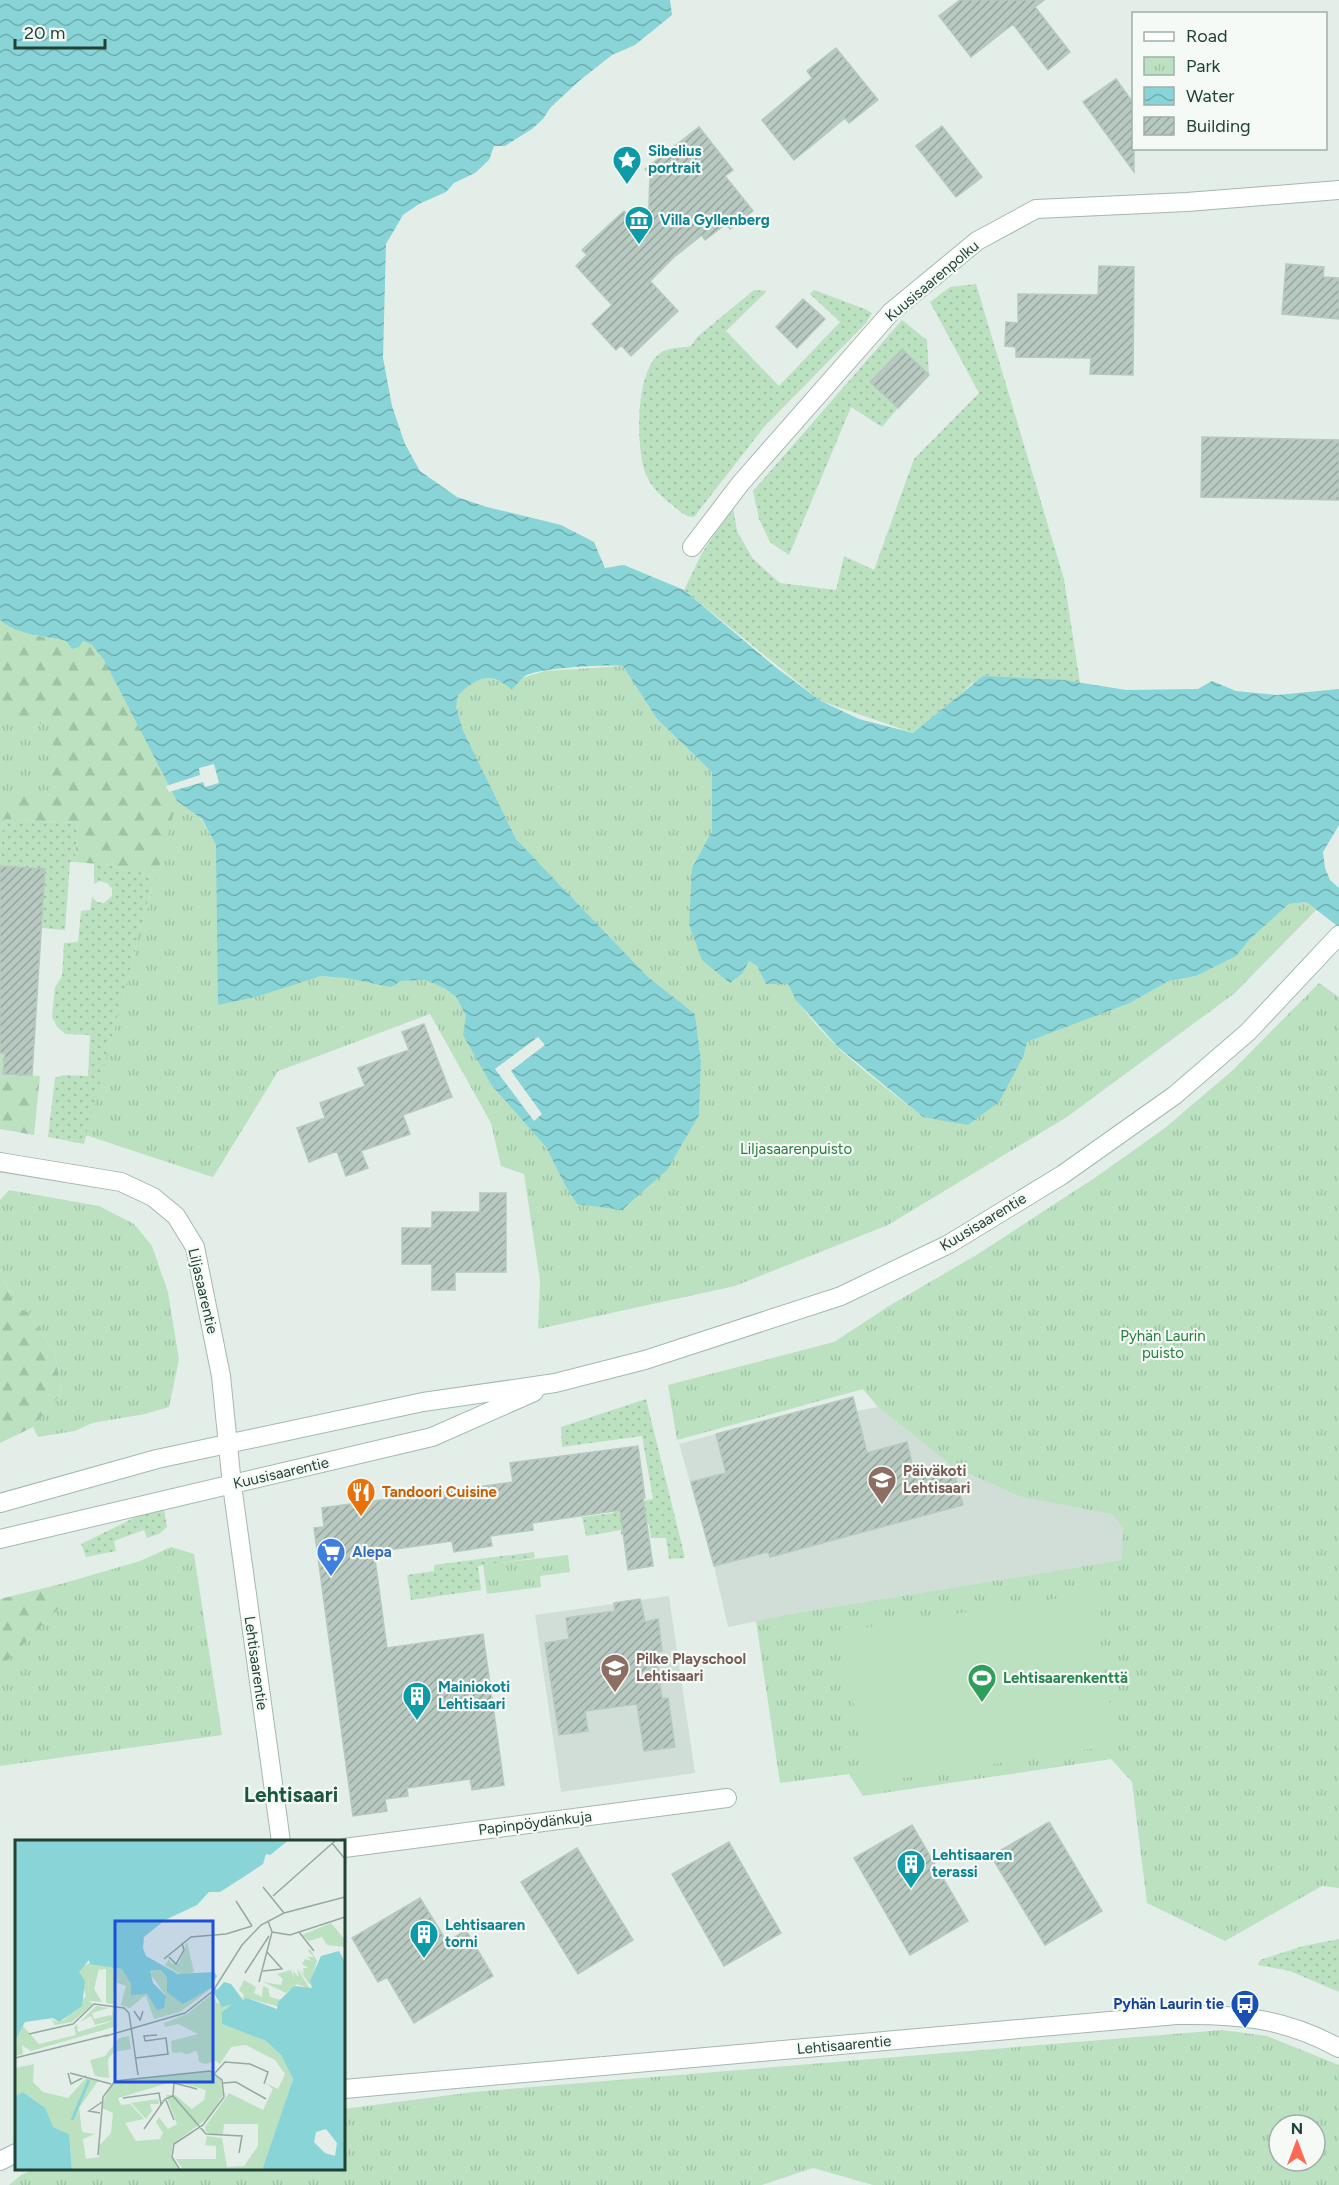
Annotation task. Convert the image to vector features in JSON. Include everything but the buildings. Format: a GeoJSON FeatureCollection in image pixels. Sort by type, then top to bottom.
{"type":"FeatureCollection","features":[{"type":"Feature","properties":{"kind":"street","name":"Kuusisaarenpolku"},"geometry":{"type":"LineString","coordinates":[[692,547],[717,511],[891,312],[977,241],[1036,210],[1187,202],[1339,190]]}},
{"type":"Feature","properties":{"kind":"street","name":"Kuusisaarentie"},"geometry":{"type":"LineString","coordinates":[[0,1503],[157,1459],[423,1402],[555,1383],[645,1360],[841,1296],[949,1244],[1062,1175],[1175,1095],[1248,1032],[1337,937]]}},
{"type":"Feature","properties":{"kind":"street","name":"Liljasaarentie"},"geometry":{"type":"LineString","coordinates":[[0,1162],[122,1182],[153,1197],[176,1216],[195,1247],[221,1376],[232,1485]]}},
{"type":"Feature","properties":{"kind":"street","name":"Kuusisaarentie"},"geometry":{"type":"LineString","coordinates":[[0,1539],[432,1437],[555,1383]]}},
{"type":"Feature","properties":{"kind":"street","name":"Lehtisaarentie"},"geometry":{"type":"LineString","coordinates":[[232,1485],[280,1840]]}},
{"type":"Feature","properties":{"kind":"street","name":"Papinpöydänkuja"},"geometry":{"type":"LineString","coordinates":[[345,1848],[727,1798]]}},
{"type":"Feature","properties":{"kind":"street","name":"Lehtisaarentie"},"geometry":{"type":"LineString","coordinates":[[345,2089],[1177,2015],[1252,2017],[1286,2026],[1339,2048]]}},
{"type":"Feature","properties":{"kind":"street"},"geometry":{"type":"LineString","coordinates":[[0,2161],[15,2154]]}},
{"type":"Feature","properties":{"kind":"shaded area","name":"Päiväkoti Lehtisaari"},"geometry":{"type":"Polygon","coordinates":[[[853,1397],[856,1411],[878,1407],[952,1466],[1021,1497],[1113,1514],[1123,1528],[1123,1560],[802,1612],[728,1627],[714,1566],[679,1444],[853,1397]]]}},
{"type":"Feature","properties":{"kind":"shaded area","name":"Pilke Playschool Lehtisaari"},"geometry":{"type":"Polygon","coordinates":[[[669,1596],[695,1773],[561,1792],[535,1615],[669,1596]]]}},
{"type":"Feature","properties":{"kind":"green space"},"geometry":{"type":"Polygon","coordinates":[[[976,284],[1064,579],[1080,683],[1064,680],[972,683],[951,704],[913,733],[821,701],[684,590],[702,553],[733,507],[737,531],[753,559],[780,583],[836,590],[844,556],[874,570],[914,459],[979,393],[930,302],[950,287],[976,284]]]}},
{"type":"Feature","properties":{"kind":"green space"},"geometry":{"type":"Polygon","coordinates":[[[754,290],[767,291],[726,331],[779,386],[840,322],[810,294],[814,290],[872,313],[866,323],[764,427],[694,517],[687,516],[655,489],[643,465],[639,430],[642,390],[647,373],[654,359],[664,351],[691,346],[697,337],[754,290]]]}},
{"type":"Feature","properties":{"kind":"green space"},"geometry":{"type":"Polygon","coordinates":[[[902,320],[927,340],[929,375],[902,349],[871,381],[898,408],[882,427],[851,407],[789,555],[770,542],[759,519],[753,491],[902,320]]]}},
{"type":"Feature","properties":{"kind":"green space"},"geometry":{"type":"Polygon","coordinates":[[[0,620],[14,628],[33,634],[83,642],[95,648],[216,845],[363,1039],[278,1071],[213,1177],[86,1135],[154,879],[110,865],[75,862],[78,823],[3,819],[0,872],[0,620]]]}},
{"type":"Feature","properties":{"kind":"green space","name":"Liljasaarenpuisto"},"geometry":{"type":"Polygon","coordinates":[[[623,666],[657,719],[712,772],[712,831],[692,868],[743,973],[749,961],[757,966],[766,984],[788,984],[815,1023],[848,1057],[923,1117],[1024,1055],[1027,1042],[1130,1003],[1169,981],[1196,976],[1235,956],[1250,939],[1289,904],[1306,902],[1316,910],[1235,993],[1067,1117],[888,1225],[735,1286],[538,1329],[540,1281],[524,1174],[501,1166],[491,1123],[430,1014],[278,1071],[213,1177],[86,1135],[177,801],[201,819],[216,845],[218,1005],[259,996],[321,976],[401,981],[425,980],[444,988],[456,997],[466,1016],[492,1086],[546,1147],[565,1185],[699,1115],[701,1061],[695,1014],[647,976],[516,839],[463,730],[456,707],[457,695],[472,681],[487,677],[505,683],[545,671],[623,666]]]}},
{"type":"Feature","properties":{"kind":"green space"},"geometry":{"type":"Polygon","coordinates":[[[0,721],[54,724],[50,796],[0,793],[0,721]]]}},
{"type":"Feature","properties":{"kind":"green space"},"geometry":{"type":"Polygon","coordinates":[[[3,819],[78,823],[75,862],[70,862],[65,930],[42,928],[45,869],[0,866],[3,819]]]}},
{"type":"Feature","properties":{"kind":"green space"},"geometry":{"type":"Polygon","coordinates":[[[94,863],[110,865],[154,879],[84,1144],[48,1137],[55,1078],[64,1075],[88,1076],[90,1035],[66,1034],[58,1028],[52,1017],[55,987],[62,976],[64,943],[78,942],[81,911],[90,910],[92,897],[97,902],[104,903],[112,896],[112,889],[107,883],[100,881],[94,884],[94,863]]]}},
{"type":"Feature","properties":{"kind":"green space","name":"Pyhän Laurin puisto"},"geometry":{"type":"Polygon","coordinates":[[[1319,983],[1339,997],[1339,1888],[1322,1886],[1225,1941],[1147,1903],[1132,1782],[1111,1759],[863,1796],[849,1774],[780,1783],[756,1621],[1122,1560],[1123,1528],[1112,1514],[1021,1497],[952,1466],[878,1407],[863,1389],[677,1440],[668,1385],[834,1342],[889,1306],[978,1254],[1096,1177],[1165,1128],[1233,1070],[1319,983]]]}},
{"type":"Feature","properties":{"kind":"green space"},"geometry":{"type":"Polygon","coordinates":[[[0,1053],[5,1053],[3,1074],[40,1076],[34,1135],[0,1129],[0,1053]]]}},
{"type":"Feature","properties":{"kind":"green space"},"geometry":{"type":"Polygon","coordinates":[[[9,1190],[99,1206],[134,1224],[152,1246],[168,1292],[179,1360],[169,1407],[145,1414],[92,1423],[75,1431],[38,1437],[33,1427],[62,1393],[55,1354],[28,1312],[15,1307],[0,1269],[0,1200],[9,1190]]]}},
{"type":"Feature","properties":{"kind":"green space"},"geometry":{"type":"Polygon","coordinates":[[[0,1269],[15,1307],[28,1312],[55,1354],[62,1393],[33,1427],[0,1443],[0,1269]]]}},
{"type":"Feature","properties":{"kind":"green space"},"geometry":{"type":"Polygon","coordinates":[[[646,1399],[685,1558],[669,1559],[666,1538],[651,1538],[649,1524],[637,1526],[637,1531],[621,1535],[621,1530],[586,1536],[582,1517],[613,1513],[613,1506],[653,1499],[642,1436],[562,1447],[561,1427],[646,1399]]]}},
{"type":"Feature","properties":{"kind":"green space"},"geometry":{"type":"Polygon","coordinates":[[[164,1509],[167,1527],[159,1534],[147,1538],[144,1530],[114,1541],[116,1551],[86,1557],[81,1544],[138,1516],[164,1509]]]}},
{"type":"Feature","properties":{"kind":"green space"},"geometry":{"type":"Polygon","coordinates":[[[171,1547],[194,1554],[222,1735],[0,1766],[0,1668],[65,1602],[61,1584],[140,1561],[171,1547]]]}},
{"type":"Feature","properties":{"kind":"green space"},"geometry":{"type":"Polygon","coordinates":[[[534,1552],[535,1558],[478,1566],[481,1590],[411,1600],[407,1575],[434,1571],[434,1565],[534,1552]]]}},
{"type":"Feature","properties":{"kind":"green space"},"geometry":{"type":"Polygon","coordinates":[[[568,1555],[570,1572],[540,1576],[541,1587],[487,1594],[483,1565],[568,1555]]]}},
{"type":"Feature","properties":{"kind":"green space"},"geometry":{"type":"Polygon","coordinates":[[[61,1584],[66,1602],[0,1668],[0,1599],[61,1584]]]}},
{"type":"Feature","properties":{"kind":"green space","name":"Lehtisaarenkenttä"},"geometry":{"type":"Polygon","coordinates":[[[1093,1593],[1116,1745],[866,1784],[842,1631],[1093,1593]]]}},
{"type":"Feature","properties":{"kind":"green space"},"geometry":{"type":"Polygon","coordinates":[[[1339,1939],[1339,1992],[1290,1971],[1258,1965],[1260,1960],[1303,1946],[1339,1939]]]}},
{"type":"Feature","properties":{"kind":"green space"},"geometry":{"type":"Polygon","coordinates":[[[1222,2030],[1267,2036],[1339,2065],[1339,2185],[873,2185],[813,2168],[762,2185],[9,2185],[32,2170],[345,2170],[345,2109],[473,2092],[1222,2030]]]}},
{"type":"Feature","properties":{"kind":"water"},"geometry":{"type":"Polygon","coordinates":[[[0,0],[670,0],[672,15],[635,45],[612,55],[579,81],[550,108],[543,119],[532,129],[505,146],[494,146],[489,160],[475,173],[454,183],[446,192],[419,204],[403,215],[386,244],[383,358],[392,406],[405,444],[420,471],[457,497],[487,507],[561,525],[594,542],[605,568],[624,565],[684,590],[774,666],[821,701],[859,719],[913,733],[983,676],[1064,680],[1126,690],[1198,689],[1212,681],[1236,691],[1277,695],[1339,689],[1339,825],[1323,852],[1325,868],[1330,880],[1339,888],[1339,927],[1306,902],[1289,904],[1250,939],[1236,956],[1196,976],[1169,981],[1130,1003],[1027,1042],[1024,1055],[999,1102],[968,1125],[923,1117],[838,1047],[796,1000],[788,984],[766,984],[757,966],[749,961],[743,973],[730,983],[702,960],[689,924],[692,868],[712,831],[712,772],[657,719],[623,666],[572,667],[532,673],[523,677],[512,690],[497,680],[484,678],[478,680],[458,695],[456,707],[463,730],[516,839],[647,976],[695,1014],[701,1061],[699,1115],[667,1170],[622,1210],[577,1204],[546,1147],[492,1086],[463,1035],[466,1016],[456,997],[444,988],[425,980],[401,981],[391,987],[346,978],[321,976],[259,996],[218,1005],[216,845],[202,819],[177,801],[104,660],[92,645],[83,641],[79,647],[72,649],[66,641],[23,632],[0,620],[0,0]]]}},
{"type":"Feature","properties":{"kind":"pier"},"geometry":{"type":"Polygon","coordinates":[[[214,764],[219,783],[205,787],[203,782],[169,792],[166,786],[200,775],[199,768],[214,764]]]}},
{"type":"Feature","properties":{"kind":"pier"},"geometry":{"type":"Polygon","coordinates":[[[538,1037],[545,1045],[511,1071],[542,1114],[534,1121],[495,1069],[538,1037]]]}},
{"type":"Feature","properties":{"kind":"place","name":"Sibelius portrait"},"geometry":{"type":"Point","coordinates":[627,186]}},
{"type":"Feature","properties":{"kind":"place","name":"Villa Gyllenberg"},"geometry":{"type":"Point","coordinates":[639,246]}},
{"type":"Feature","properties":{"kind":"place","name":"Päiväkoti Lehtisaari"},"geometry":{"type":"Point","coordinates":[882,1506]}},
{"type":"Feature","properties":{"kind":"place","name":"Tandoori Cuisine"},"geometry":{"type":"Point","coordinates":[361,1518]}},
{"type":"Feature","properties":{"kind":"place","name":"Alepa"},"geometry":{"type":"Point","coordinates":[331,1578]}},
{"type":"Feature","properties":{"kind":"place","name":"Pilke Playschool Lehtisaari"},"geometry":{"type":"Point","coordinates":[615,1694]}},
{"type":"Feature","properties":{"kind":"place","name":"Lehtisaarenkenttä"},"geometry":{"type":"Point","coordinates":[982,1704]}},
{"type":"Feature","properties":{"kind":"place","name":"Mainiokoti Lehtisaari"},"geometry":{"type":"Point","coordinates":[417,1722]}},
{"type":"Feature","properties":{"kind":"place","name":"Lehtisaaren terassi"},"geometry":{"type":"Point","coordinates":[911,1890]}},
{"type":"Feature","properties":{"kind":"place","name":"Lehtisaaren torni"},"geometry":{"type":"Point","coordinates":[424,1960]}},
{"type":"Feature","properties":{"kind":"place","name":"Pyhän Laurin tie"},"geometry":{"type":"Point","coordinates":[1245,2030]}},
{"type":"Feature","properties":{"kind":"district","name":"Lehtisaari"},"geometry":{"type":"Point","coordinates":[291,1795]}}]}
